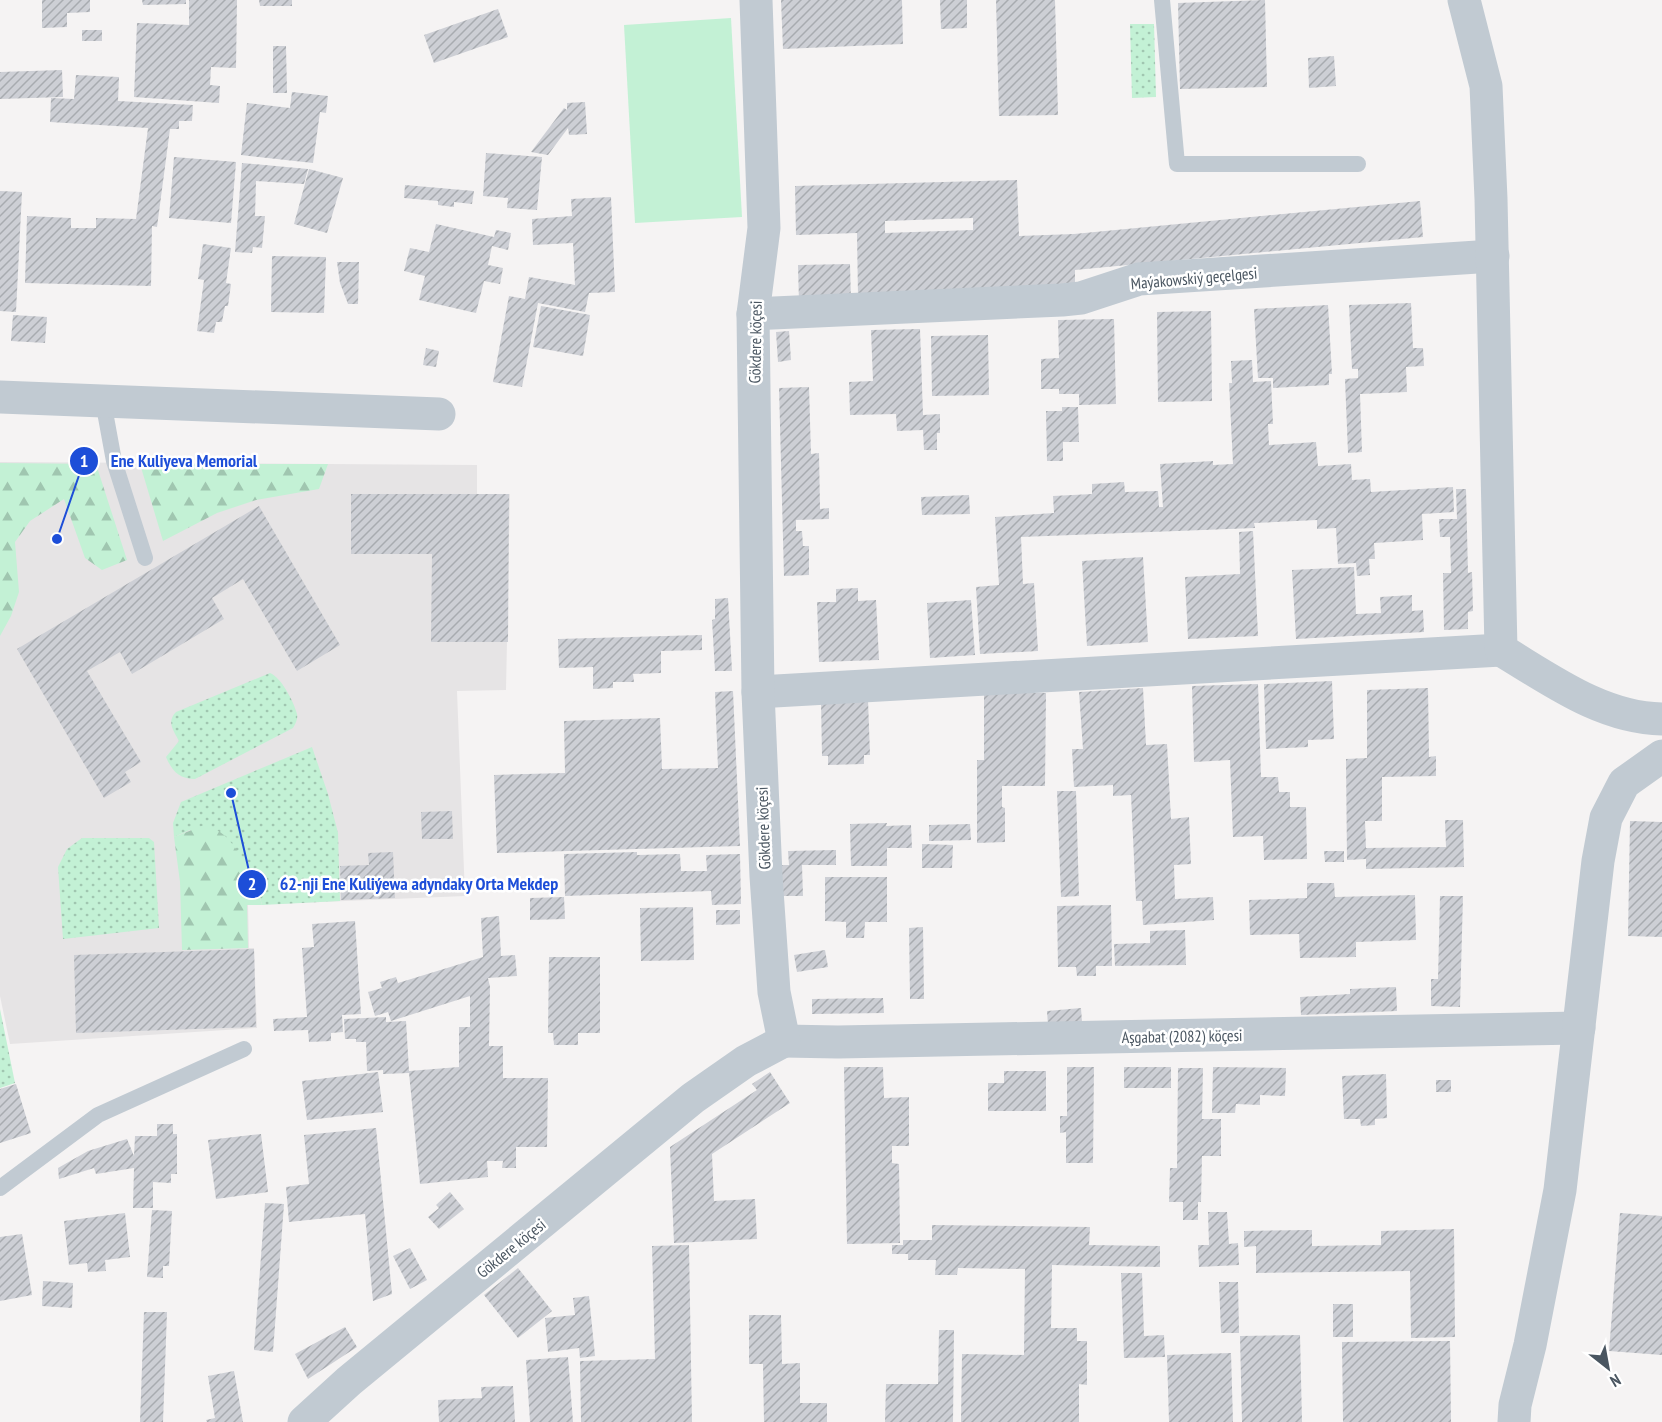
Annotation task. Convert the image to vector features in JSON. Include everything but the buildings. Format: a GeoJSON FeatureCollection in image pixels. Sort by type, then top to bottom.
{"type":"FeatureCollection","features":[{"type":"Feature","properties":{"kind":"street","name":"Gökdere köçesi"},"geometry":{"type":"LineString","coordinates":[[304,1422],[367,1366],[693,1098],[746,1062],[784,1041],[774,992],[765,876],[758,692],[753,314],[764,228],[756,0]]}},
{"type":"Feature","properties":{"kind":"street"},"geometry":{"type":"LineString","coordinates":[[1464,0],[1486,86],[1493,256],[1501,650]]}},
{"type":"Feature","properties":{"kind":"street","name":"Maýakowskiý geçelgesi"},"geometry":{"type":"LineString","coordinates":[[753,314],[1062,300],[1081,298],[1138,279],[1493,256]]}},
{"type":"Feature","properties":{"kind":"street"},"geometry":{"type":"LineString","coordinates":[[0,397],[439,414]]}},
{"type":"Feature","properties":{"kind":"street"},"geometry":{"type":"LineString","coordinates":[[758,692],[1501,650],[1586,700],[1615,712],[1644,719],[1662,720]]}},
{"type":"Feature","properties":{"kind":"street"},"geometry":{"type":"LineString","coordinates":[[1514,1422],[1515,1405],[1530,1345],[1560,1190],[1598,861],[1606,818],[1624,783],[1662,756]]}},
{"type":"Feature","properties":{"kind":"street","name":"Aşgabat (2082) köçesi"},"geometry":{"type":"LineString","coordinates":[[784,1041],[850,1042],[1579,1028]]}},
{"type":"Feature","properties":{"kind":"lane"},"geometry":{"type":"LineString","coordinates":[[1162,0],[1177,164],[1358,164]]}},
{"type":"Feature","properties":{"kind":"lane"},"geometry":{"type":"LineString","coordinates":[[103,401],[114,461],[145,558]]}},
{"type":"Feature","properties":{"kind":"lane"},"geometry":{"type":"LineString","coordinates":[[0,1188],[98,1115],[244,1049]]}},
{"type":"Feature","properties":{"kind":"shaded area"},"geometry":{"type":"Polygon","coordinates":[[[0,462],[477,465],[477,494],[510,494],[506,690],[457,691],[465,896],[248,905],[249,948],[254,948],[257,1028],[10,1044],[0,996],[0,462]]]}},
{"type":"Feature","properties":{"kind":"green space"},"geometry":{"type":"Polygon","coordinates":[[[731,18],[742,217],[635,223],[624,25],[731,18]]]}},
{"type":"Feature","properties":{"kind":"green space"},"geometry":{"type":"Polygon","coordinates":[[[1130,24],[1154,24],[1156,97],[1132,98],[1130,24]]]}},
{"type":"Feature","properties":{"kind":"green space"},"geometry":{"type":"Polygon","coordinates":[[[0,463],[96,464],[127,560],[102,570],[85,558],[64,499],[30,521],[15,542],[19,592],[11,616],[0,636],[0,463]]]}},
{"type":"Feature","properties":{"kind":"green space"},"geometry":{"type":"Polygon","coordinates":[[[140,464],[328,464],[319,489],[256,500],[217,513],[163,541],[140,464]]]}},
{"type":"Feature","properties":{"kind":"green space"},"geometry":{"type":"Polygon","coordinates":[[[270,673],[283,685],[293,703],[297,716],[293,728],[195,779],[185,778],[177,773],[166,757],[179,741],[171,723],[176,712],[270,673]]]}},
{"type":"Feature","properties":{"kind":"green space"},"geometry":{"type":"Polygon","coordinates":[[[312,747],[338,833],[340,901],[262,905],[257,885],[190,830],[174,837],[173,823],[181,802],[312,747]]]}},
{"type":"Feature","properties":{"kind":"green space"},"geometry":{"type":"Polygon","coordinates":[[[202,826],[218,831],[227,838],[240,855],[256,886],[262,905],[247,905],[248,948],[182,950],[180,882],[174,837],[202,826]]]}},
{"type":"Feature","properties":{"kind":"green space"},"geometry":{"type":"Polygon","coordinates":[[[82,838],[149,838],[154,842],[159,928],[63,939],[58,867],[67,849],[82,838]]]}},
{"type":"Feature","properties":{"kind":"green space"},"geometry":{"type":"Polygon","coordinates":[[[0,1009],[15,1083],[0,1088],[0,1009]]]}},
{"type":"Feature","properties":{"kind":"place","name":"Ene Kuliyeva Memorial"},"geometry":{"type":"Point","coordinates":[57,539]}},
{"type":"Feature","properties":{"kind":"place","name":"62-nji Ene Kuliýewa adyndaky Orta Mekdep"},"geometry":{"type":"Point","coordinates":[231,793]}}]}
